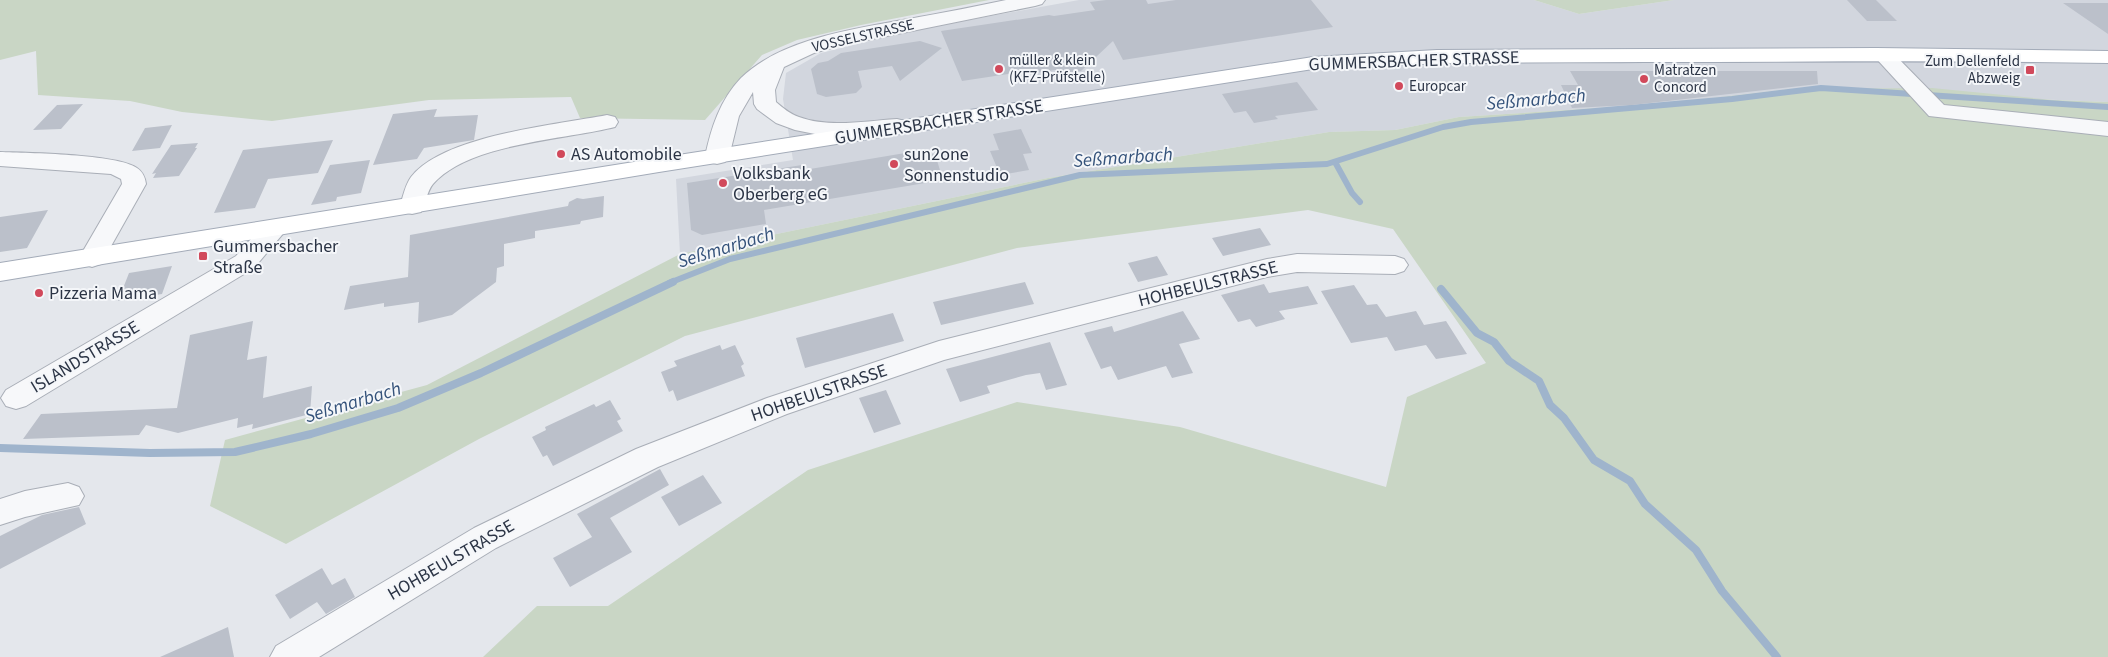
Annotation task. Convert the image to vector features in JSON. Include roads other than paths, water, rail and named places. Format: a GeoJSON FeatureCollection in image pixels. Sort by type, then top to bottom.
{"type":"FeatureCollection","features":[{"type":"Feature","properties":{"kind":"main road","name":"GUMMERSBACHER STRASSE"},"geometry":{"type":"LineString","coordinates":[[0,272],[1242,73],[1353,60],[1474,57],[2016,54],[2108,57]]}},
{"type":"Feature","properties":{"kind":"street","name":"VOSSELSTRASSE"},"geometry":{"type":"LineString","coordinates":[[717,156],[722,128],[737,100],[757,76],[807,49],[838,40],[1035,0]]}},
{"type":"Feature","properties":{"kind":"street"},"geometry":{"type":"LineString","coordinates":[[1884,55],[1937,111],[2108,129]]}},
{"type":"Feature","properties":{"kind":"street"},"geometry":{"type":"LineString","coordinates":[[774,66],[764,90],[765,104],[777,115],[792,122],[817,127],[915,125]]}},
{"type":"Feature","properties":{"kind":"street"},"geometry":{"type":"LineString","coordinates":[[412,206],[421,181],[447,160],[494,143],[607,122]]}},
{"type":"Feature","properties":{"kind":"street"},"geometry":{"type":"LineString","coordinates":[[0,159],[106,166],[128,172],[133,177],[134,184],[92,258]]}},
{"type":"Feature","properties":{"kind":"street","name":"ISLANDSTRASSE"},"geometry":{"type":"LineString","coordinates":[[16,398],[245,262],[274,229]]}},
{"type":"Feature","properties":{"kind":"street","name":"HOHBEULSTRASSE"},"geometry":{"type":"LineString","coordinates":[[288,657],[485,538],[648,458],[777,406],[939,351],[1267,268],[1297,263],[1396,265]]}},
{"type":"Feature","properties":{"kind":"street"},"geometry":{"type":"LineString","coordinates":[[0,512],[25,504],[68,496]]}},
{"type":"Feature","properties":{"kind":"waterway","name":"Seßmarbach"},"geometry":{"type":"LineString","coordinates":[[669,283],[730,259],[1080,175],[1327,164],[1443,127],[1471,122],[1732,99],[1821,88],[2108,107]]}},
{"type":"Feature","properties":{"kind":"waterway"},"geometry":{"type":"LineString","coordinates":[[1335,162],[1352,193],[1360,202]]}},
{"type":"Feature","properties":{"kind":"waterway","name":"Seßmarbach"},"geometry":{"type":"LineString","coordinates":[[0,448],[150,453],[235,452],[311,434],[398,408],[481,373],[673,282]]}},
{"type":"Feature","properties":{"kind":"waterway"},"geometry":{"type":"LineString","coordinates":[[1441,289],[1477,333],[1494,342],[1509,361],[1539,381],[1550,405],[1564,418],[1594,460],[1630,481],[1645,504],[1696,550],[1722,591],[1777,657]]}},
{"type":"Feature","properties":{"kind":"place","name":"müller & klein (KFZ-Prüfstelle)"},"geometry":{"type":"Point","coordinates":[999,69]}},
{"type":"Feature","properties":{"kind":"place","name":"Zum Dellenfeld Abzweig"},"geometry":{"type":"Point","coordinates":[2030,70]}},
{"type":"Feature","properties":{"kind":"place","name":"Matratzen Concord"},"geometry":{"type":"Point","coordinates":[1644,79]}},
{"type":"Feature","properties":{"kind":"place","name":"Europcar"},"geometry":{"type":"Point","coordinates":[1399,86]}},
{"type":"Feature","properties":{"kind":"place","name":"AS Automobile"},"geometry":{"type":"Point","coordinates":[561,154]}},
{"type":"Feature","properties":{"kind":"place","name":"sun2one Sonnenstudio"},"geometry":{"type":"Point","coordinates":[894,164]}},
{"type":"Feature","properties":{"kind":"place","name":"Volksbank Oberberg eG"},"geometry":{"type":"Point","coordinates":[723,183]}},
{"type":"Feature","properties":{"kind":"place","name":"Gummersbacher Straße"},"geometry":{"type":"Point","coordinates":[203,256]}},
{"type":"Feature","properties":{"kind":"place","name":"Pizzeria Mama"},"geometry":{"type":"Point","coordinates":[39,293]}}]}
